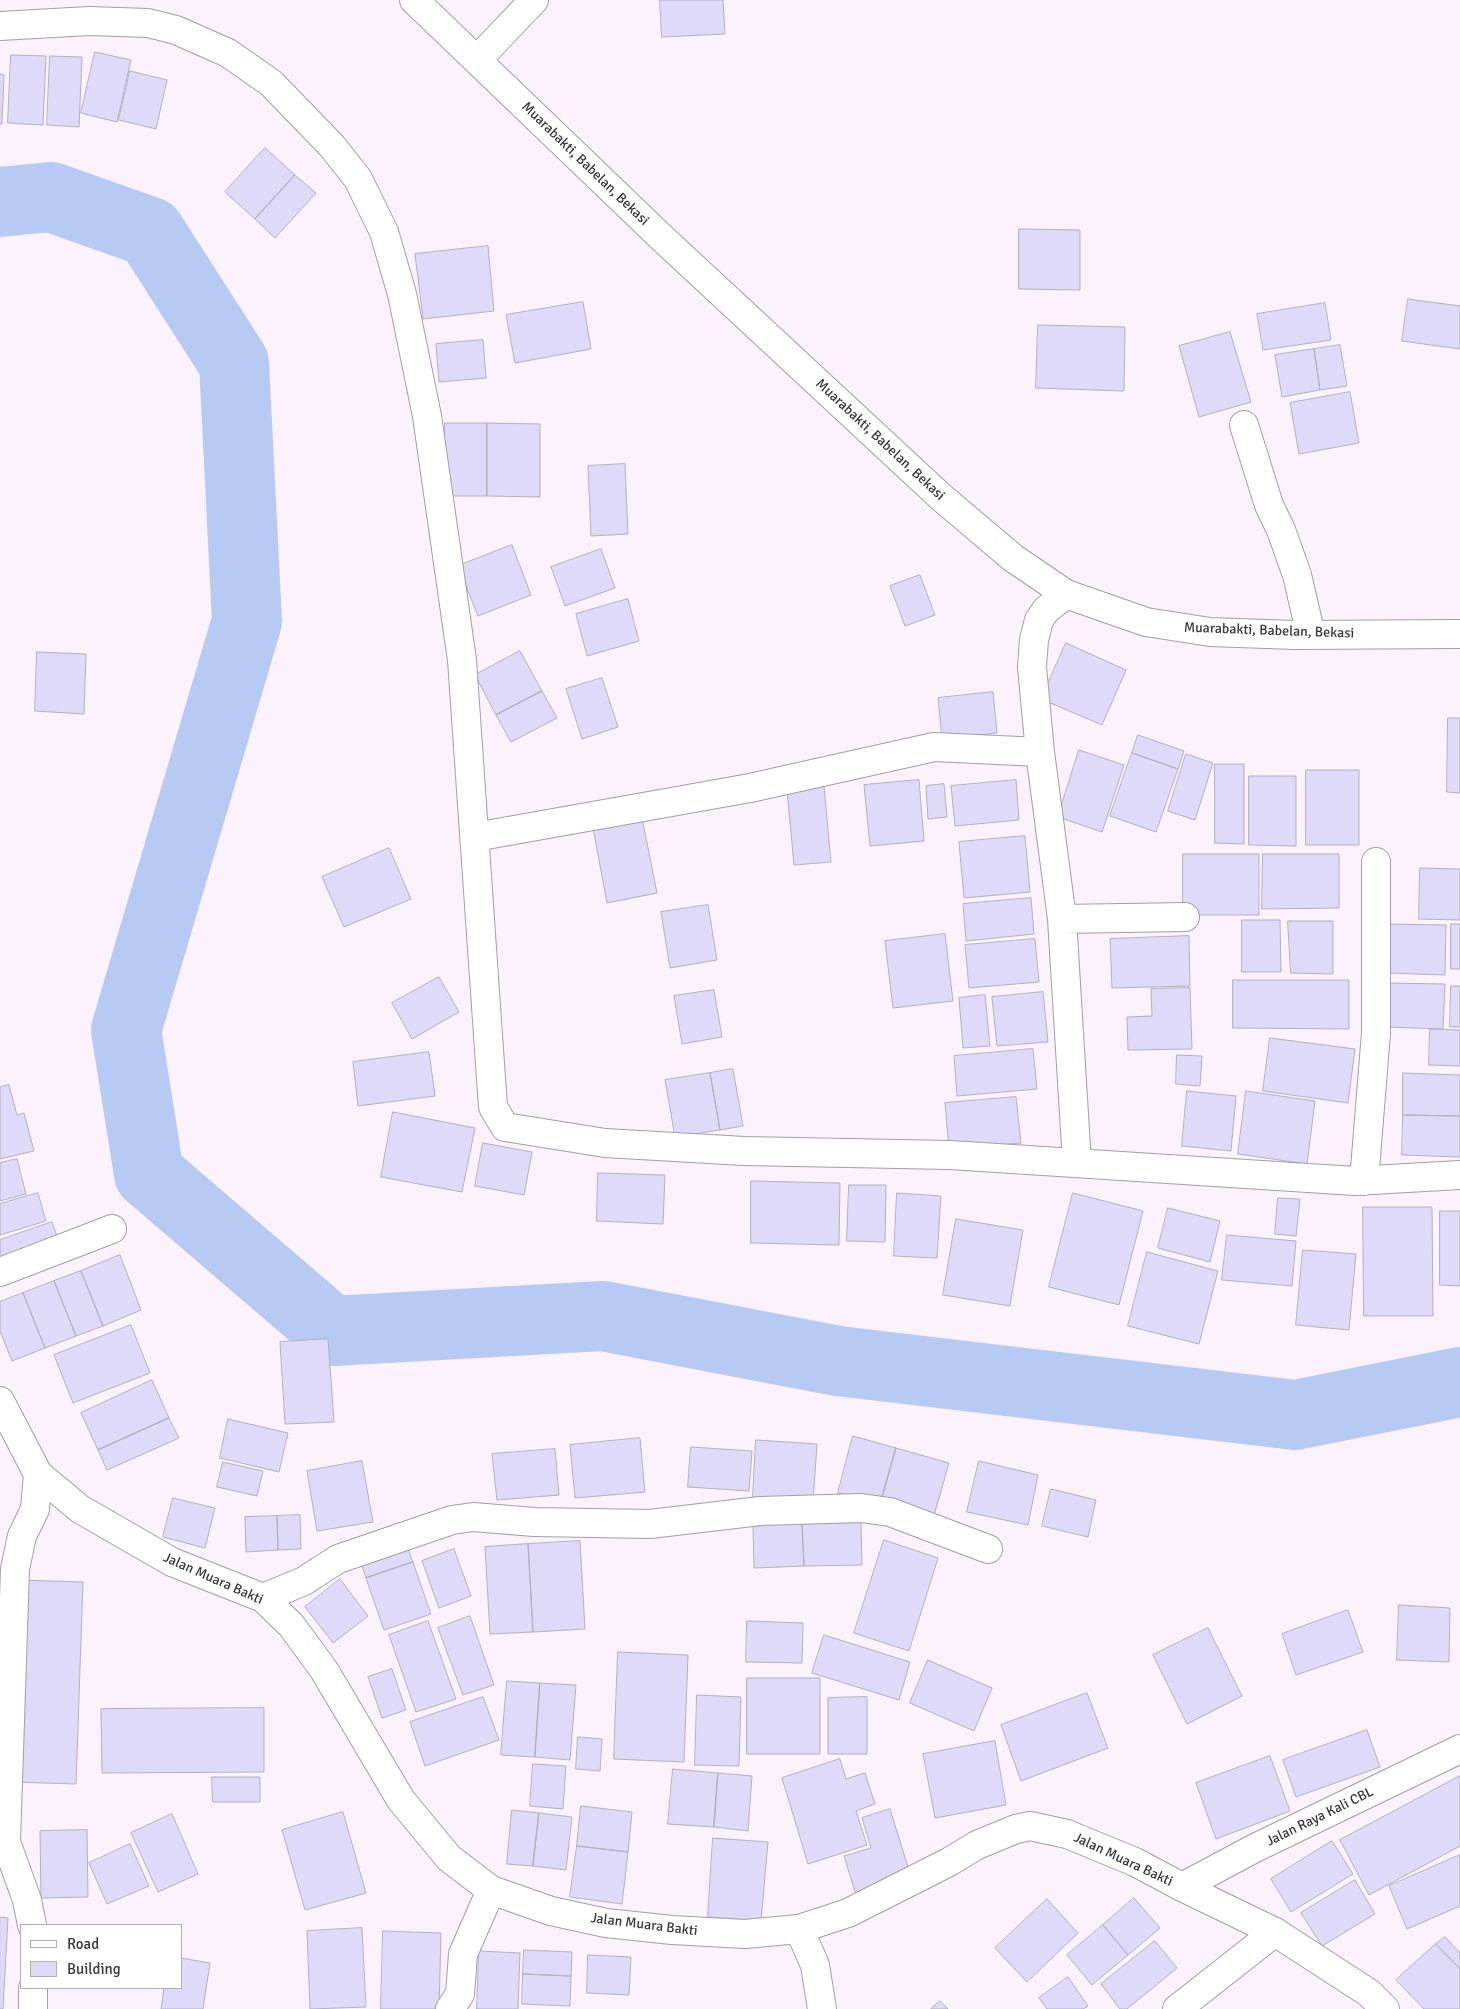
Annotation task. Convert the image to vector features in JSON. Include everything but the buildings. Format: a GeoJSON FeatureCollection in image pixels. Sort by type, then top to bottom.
{"type":"FeatureCollection","features":[{"type":"Feature","properties":{"kind":"street","name":"Muarabakti, Babelan, Bekasi"},"geometry":{"type":"LineString","coordinates":[[414,0],[484,54],[662,237],[941,497],[1013,558],[1066,594],[1146,622],[1210,632],[1310,629],[1460,634]]}},
{"type":"Feature","properties":{"kind":"street"},"geometry":{"type":"LineString","coordinates":[[484,54],[534,0]]}},
{"type":"Feature","properties":{"kind":"street"},"geometry":{"type":"LineString","coordinates":[[0,26],[80,22],[148,23],[176,30],[228,53],[271,83],[308,120],[358,179],[384,232],[402,294],[427,416],[462,660],[493,1107],[505,1127],[605,1143],[744,1151],[950,1156],[1364,1181],[1460,1175]]}},
{"type":"Feature","properties":{"kind":"street"},"geometry":{"type":"LineString","coordinates":[[1244,425],[1270,505],[1297,575],[1310,629]]}},
{"type":"Feature","properties":{"kind":"street"},"geometry":{"type":"LineString","coordinates":[[1066,594],[1046,610],[1039,620],[1034,640],[1032,667],[1040,752],[1062,919],[1077,1163]]}},
{"type":"Feature","properties":{"kind":"street"},"geometry":{"type":"LineString","coordinates":[[474,837],[750,788],[934,748],[1040,752]]}},
{"type":"Feature","properties":{"kind":"street"},"geometry":{"type":"LineString","coordinates":[[1364,1181],[1376,1034],[1376,862]]}},
{"type":"Feature","properties":{"kind":"street"},"geometry":{"type":"LineString","coordinates":[[1062,919],[1185,917]]}},
{"type":"Feature","properties":{"kind":"street"},"geometry":{"type":"LineString","coordinates":[[0,1272],[112,1229]]}},
{"type":"Feature","properties":{"kind":"street","name":"Jalan Muara Bakti"},"geometry":{"type":"LineString","coordinates":[[0,1401],[38,1474],[80,1510],[172,1562],[263,1598],[291,1625],[324,1670],[401,1800],[449,1858],[491,1890],[551,1911],[606,1923],[745,1934],[799,1929],[848,1913],[949,1862],[977,1845],[1016,1829],[1030,1826],[1067,1834],[1135,1862],[1275,1932],[1369,1993],[1385,2009]]}},
{"type":"Feature","properties":{"kind":"street"},"geometry":{"type":"LineString","coordinates":[[32,1924],[27,1900],[6,1858],[7,1569],[35,1509],[38,1474]]}},
{"type":"Feature","properties":{"kind":"street"},"geometry":{"type":"LineString","coordinates":[[263,1598],[304,1581],[338,1559],[437,1525],[473,1517],[534,1522],[650,1524],[760,1512],[861,1508],[890,1512],[988,1549]]}},
{"type":"Feature","properties":{"kind":"street","name":"Jalan Raya Kali CBL"},"geometry":{"type":"LineString","coordinates":[[1182,1887],[1256,1848],[1460,1749]]}},
{"type":"Feature","properties":{"kind":"street"},"geometry":{"type":"LineString","coordinates":[[450,2009],[460,1994],[463,1954],[491,1890]]}},
{"type":"Feature","properties":{"kind":"street"},"geometry":{"type":"LineString","coordinates":[[799,1929],[815,1965],[822,2009]]}},
{"type":"Feature","properties":{"kind":"street"},"geometry":{"type":"LineString","coordinates":[[1177,2009],[1275,1932]]}},
{"type":"Feature","properties":{"kind":"street"},"geometry":{"type":"LineString","coordinates":[[32,2009],[33,1989]]}},
{"type":"Feature","properties":{"kind":"waterway"},"geometry":{"type":"LineString","coordinates":[[0,202],[51,197],[150,232],[234,363],[247,621],[126,1030],[149,1174],[332,1331],[603,1316],[838,1361],[1295,1415],[1460,1382]]}}]}
